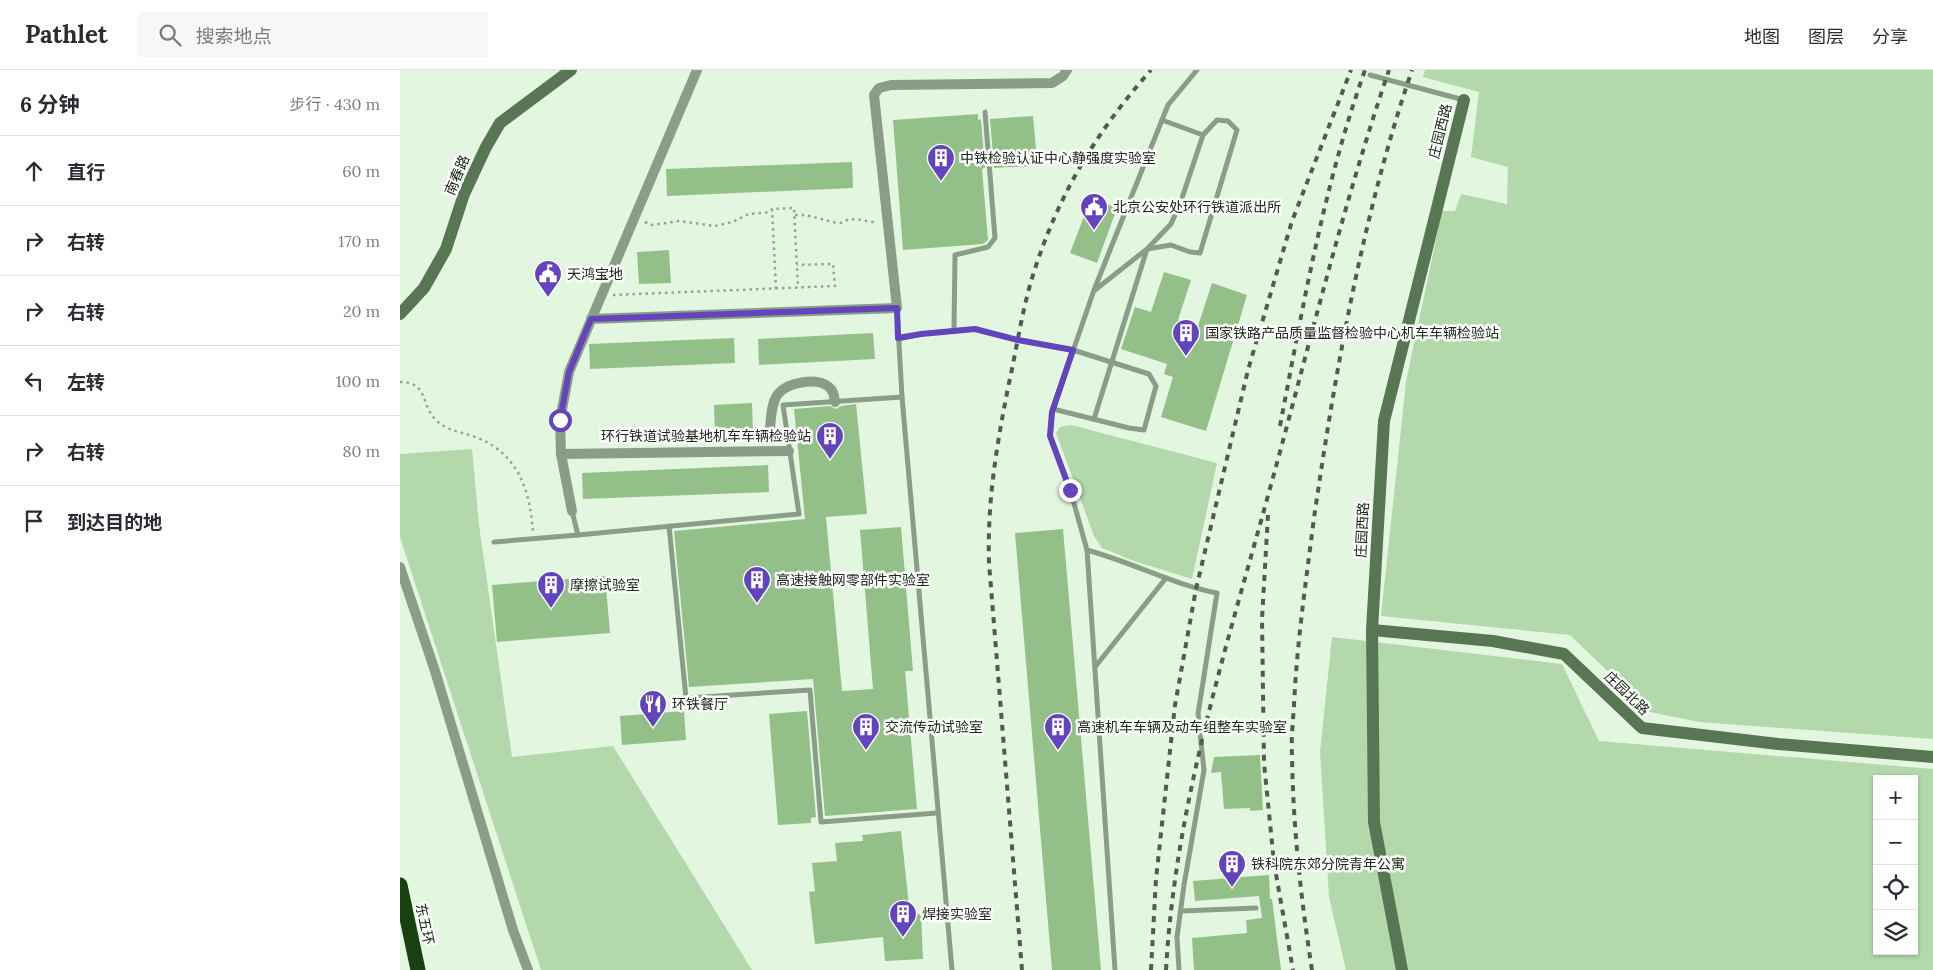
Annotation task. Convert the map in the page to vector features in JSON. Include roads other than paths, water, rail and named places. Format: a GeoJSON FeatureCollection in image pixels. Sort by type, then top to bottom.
{"type":"FeatureCollection","features":[{"type":"Feature","properties":{"kind":"highway","name":"东五环"},"geometry":{"type":"LineString","coordinates":[[400,884],[418,970]]}},
{"type":"Feature","properties":{"kind":"street","name":"南春路"},"geometry":{"type":"LineString","coordinates":[[400,314],[424,288],[446,249],[464,194],[500,123],[571,70]]}},
{"type":"Feature","properties":{"kind":"street"},"geometry":{"type":"LineString","coordinates":[[572,511],[561,454],[560,420],[569,372],[697,70]]}},
{"type":"Feature","properties":{"kind":"street"},"geometry":{"type":"LineString","coordinates":[[591,319],[897,308],[874,95],[879,88],[891,85],[1052,83],[1063,76],[1067,70]]}},
{"type":"Feature","properties":{"kind":"street","name":"庄园西路"},"geometry":{"type":"LineString","coordinates":[[1402,970],[1374,822],[1372,630],[1384,421],[1464,100]]}},
{"type":"Feature","properties":{"kind":"street"},"geometry":{"type":"LineString","coordinates":[[770,429],[773,406],[777,395],[795,384],[818,382],[829,386],[834,393],[835,402]]}},
{"type":"Feature","properties":{"kind":"street"},"geometry":{"type":"LineString","coordinates":[[561,454],[790,451]]}},
{"type":"Feature","properties":{"kind":"street"},"geometry":{"type":"LineString","coordinates":[[400,567],[435,670],[513,930],[528,970]]}},
{"type":"Feature","properties":{"kind":"street","name":"庄园北路"},"geometry":{"type":"LineString","coordinates":[[1372,630],[1493,641],[1564,654],[1642,728],[1778,744],[1933,757]]}},
{"type":"Feature","properties":{"kind":"lane"},"geometry":{"type":"LineString","coordinates":[[1115,970],[1087,550],[1070,490],[1050,436],[1053,409],[1094,290],[1168,105],[1197,70]]}},
{"type":"Feature","properties":{"kind":"lane"},"geometry":{"type":"LineString","coordinates":[[1370,75],[1464,100]]}},
{"type":"Feature","properties":{"kind":"lane"},"geometry":{"type":"LineString","coordinates":[[954,331],[955,255],[988,247],[995,238],[984,112]]}},
{"type":"Feature","properties":{"kind":"lane"},"geometry":{"type":"LineString","coordinates":[[1162,120],[1203,135]]}},
{"type":"Feature","properties":{"kind":"lane"},"geometry":{"type":"LineString","coordinates":[[1094,290],[1147,249],[1171,224],[1181,201],[1203,135],[1217,120],[1228,121],[1237,130],[1200,253],[1190,252],[1171,245],[1147,249]]}},
{"type":"Feature","properties":{"kind":"lane"},"geometry":{"type":"LineString","coordinates":[[1094,420],[1147,249]]}},
{"type":"Feature","properties":{"kind":"lane"},"geometry":{"type":"LineString","coordinates":[[897,308],[902,397],[952,970]]}},
{"type":"Feature","properties":{"kind":"lane"},"geometry":{"type":"LineString","coordinates":[[898,338],[975,329],[1018,340],[1073,350],[1112,362],[1149,374],[1156,386],[1144,430],[1053,409]]}},
{"type":"Feature","properties":{"kind":"lane"},"geometry":{"type":"LineString","coordinates":[[494,542],[799,514],[783,405],[902,397]]}},
{"type":"Feature","properties":{"kind":"lane"},"geometry":{"type":"LineString","coordinates":[[572,511],[578,535]]}},
{"type":"Feature","properties":{"kind":"lane"},"geometry":{"type":"LineString","coordinates":[[669,526],[686,698],[810,690],[821,822],[937,813]]}},
{"type":"Feature","properties":{"kind":"lane"},"geometry":{"type":"LineString","coordinates":[[1087,550],[1196,589],[1217,593],[1198,714],[1204,770],[1181,911],[1178,937],[1179,970]]}},
{"type":"Feature","properties":{"kind":"lane"},"geometry":{"type":"LineString","coordinates":[[1095,667],[1166,578]]}},
{"type":"Feature","properties":{"kind":"lane"},"geometry":{"type":"LineString","coordinates":[[1181,911],[1256,908]]}},
{"type":"Feature","properties":{"kind":"railway"},"geometry":{"type":"LineString","coordinates":[[1022,970],[989,563],[991,495],[997,450],[1026,302],[1033,275],[1054,218],[1067,191],[1096,141],[1131,93],[1151,70]]}},
{"type":"Feature","properties":{"kind":"railway"},"geometry":{"type":"LineString","coordinates":[[1151,970],[1156,879],[1175,705],[1196,589],[1248,370],[1292,221],[1351,70]]}},
{"type":"Feature","properties":{"kind":"railway"},"geometry":{"type":"LineString","coordinates":[[1280,426],[1306,291],[1326,202],[1365,70]]}},
{"type":"Feature","properties":{"kind":"railway"},"geometry":{"type":"LineString","coordinates":[[1166,970],[1171,909],[1180,849],[1205,729],[1341,227],[1389,70]]}},
{"type":"Feature","properties":{"kind":"railway"},"geometry":{"type":"LineString","coordinates":[[1312,970],[1298,863],[1293,782],[1292,737],[1300,635],[1314,518],[1353,291],[1379,180],[1412,70]]}},
{"type":"Feature","properties":{"kind":"railway"},"geometry":{"type":"LineString","coordinates":[[1268,515],[1262,619],[1264,763],[1274,863],[1293,970]]}},
{"type":"Feature","properties":{"kind":"place","name":"中铁检验认证中心静强度实验室"},"geometry":{"type":"Point","coordinates":[941,182]}},
{"type":"Feature","properties":{"kind":"place","name":"北京公安处环行铁道派出所"},"geometry":{"type":"Point","coordinates":[1094,231]}},
{"type":"Feature","properties":{"kind":"place","name":"天鸿宝地"},"geometry":{"type":"Point","coordinates":[548,298]}},
{"type":"Feature","properties":{"kind":"place","name":"国家铁路产品质量监督检验中心机车车辆检验站"},"geometry":{"type":"Point","coordinates":[1186,357]}},
{"type":"Feature","properties":{"kind":"place","name":"环行铁道试验基地机车车辆检验站"},"geometry":{"type":"Point","coordinates":[830,460]}},
{"type":"Feature","properties":{"kind":"place","name":"高速接触网零部件实验室"},"geometry":{"type":"Point","coordinates":[757,604]}},
{"type":"Feature","properties":{"kind":"place","name":"摩擦试验室"},"geometry":{"type":"Point","coordinates":[551,609]}},
{"type":"Feature","properties":{"kind":"place","name":"环铁餐厅"},"geometry":{"type":"Point","coordinates":[653,728]}},
{"type":"Feature","properties":{"kind":"place","name":"交流传动试验室"},"geometry":{"type":"Point","coordinates":[866,751]}},
{"type":"Feature","properties":{"kind":"place","name":"高速机车车辆及动车组整车实验室"},"geometry":{"type":"Point","coordinates":[1058,751]}},
{"type":"Feature","properties":{"kind":"place","name":"铁科院东郊分院青年公寓"},"geometry":{"type":"Point","coordinates":[1232,888]}},
{"type":"Feature","properties":{"kind":"place","name":"焊接实验室"},"geometry":{"type":"Point","coordinates":[903,938]}}]}
